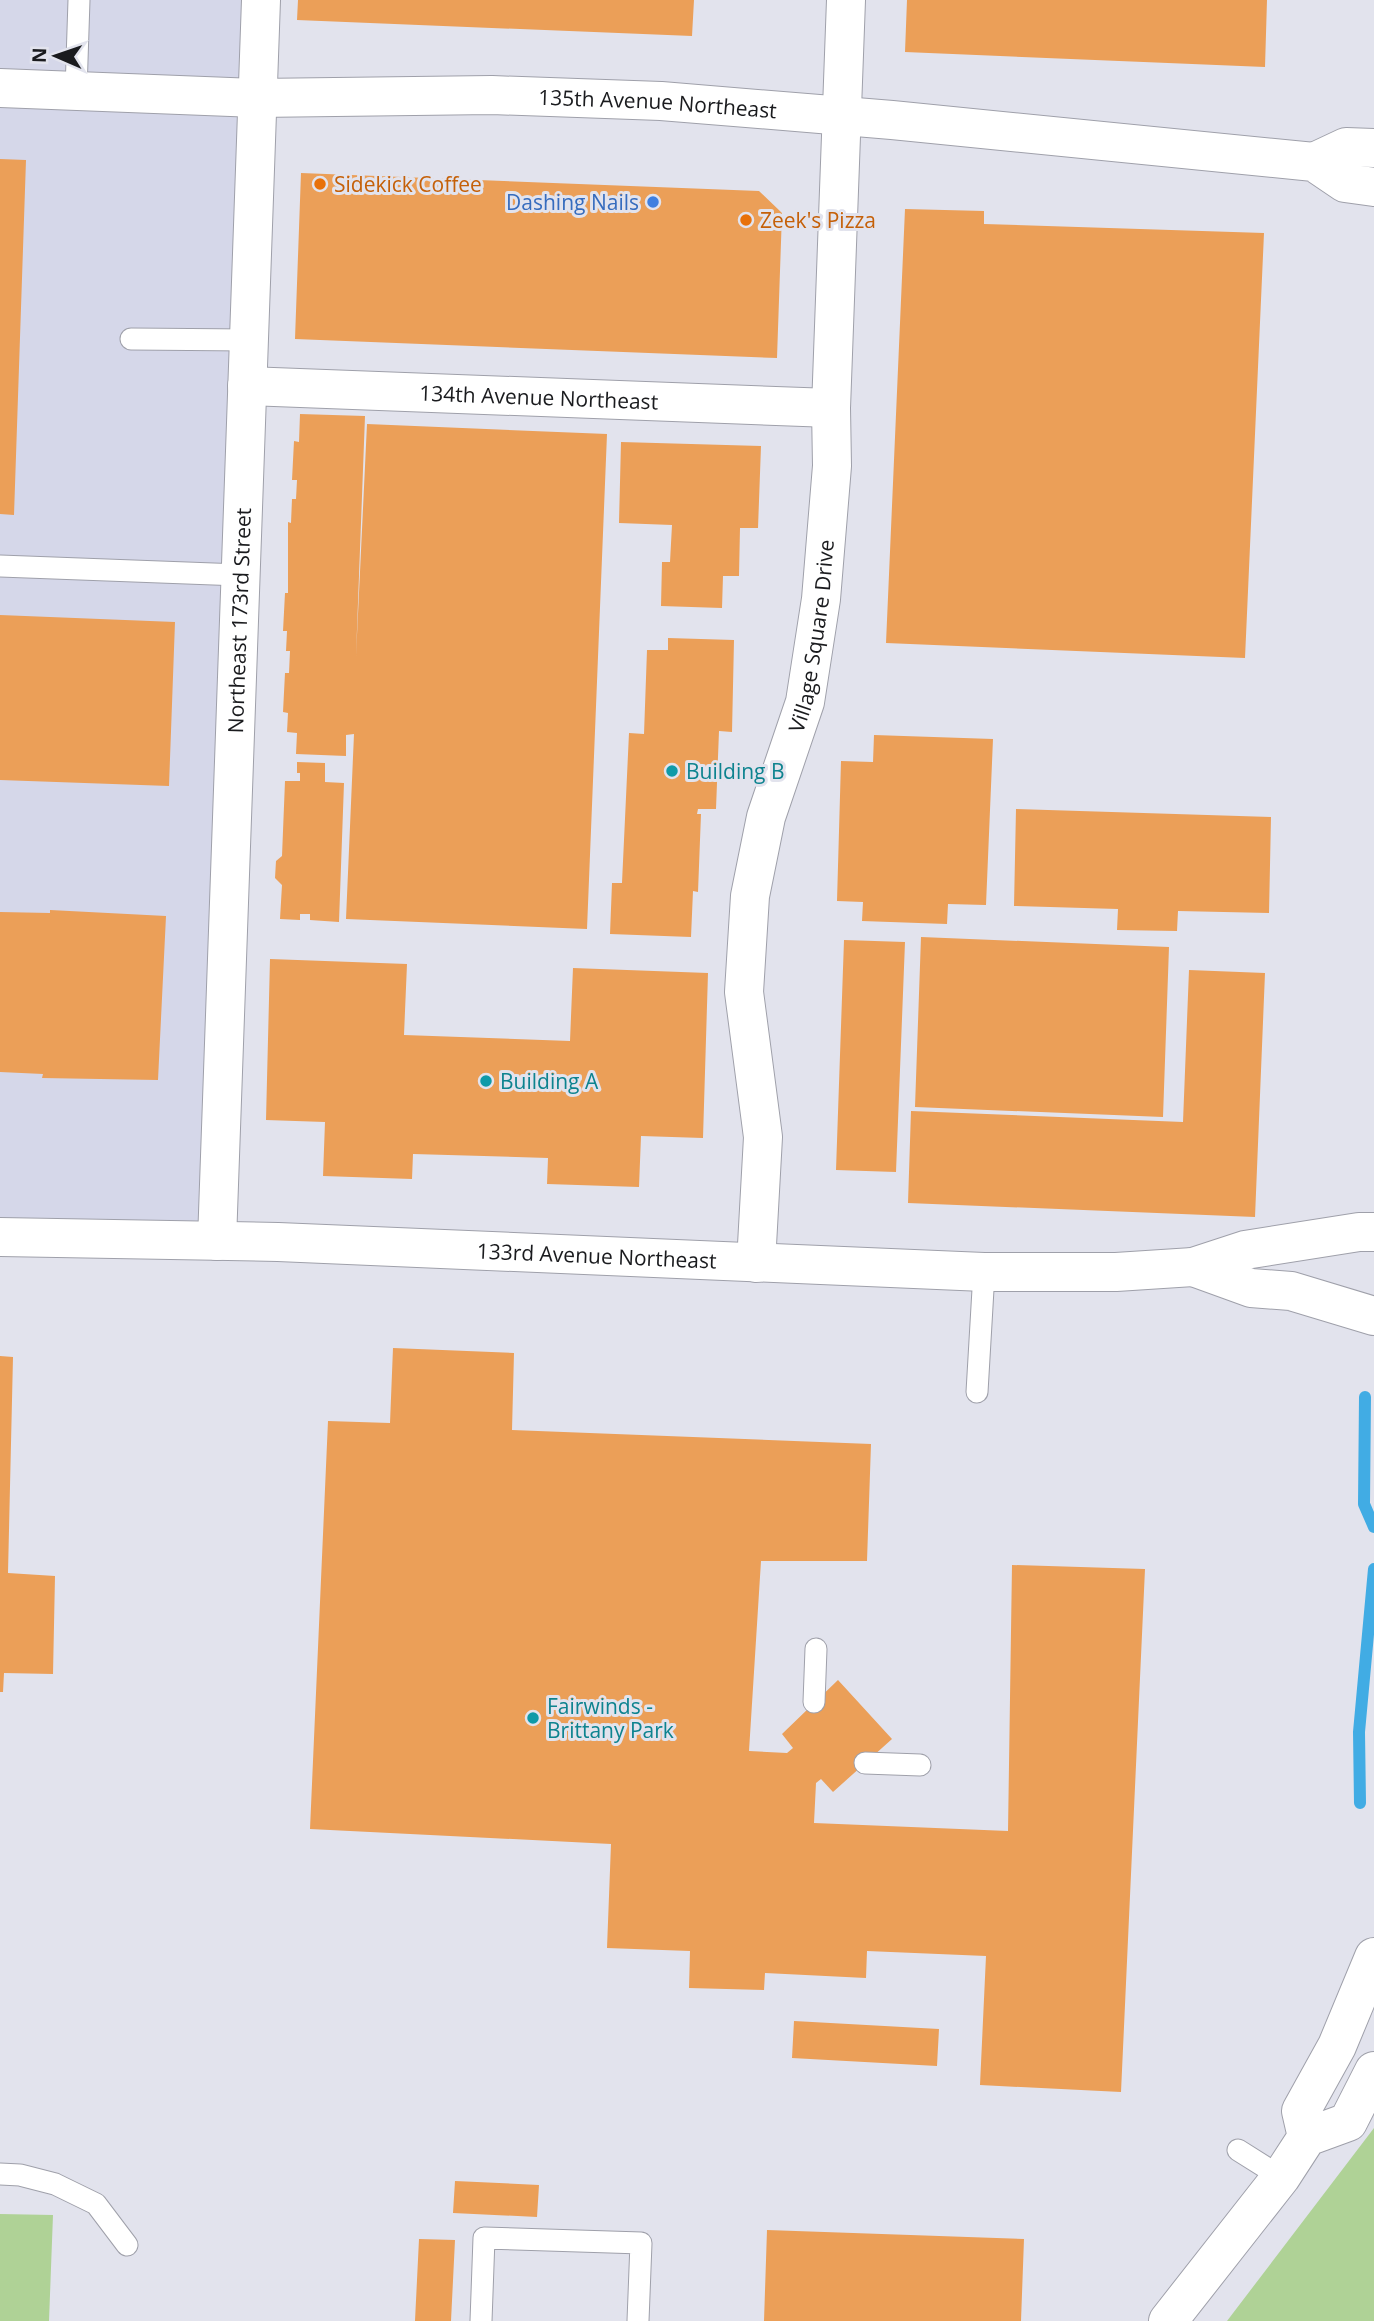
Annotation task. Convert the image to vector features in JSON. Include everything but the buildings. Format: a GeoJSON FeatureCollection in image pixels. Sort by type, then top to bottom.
{"type":"FeatureCollection","features":[{"type":"Feature","properties":{"kind":"street","name":"Northeast 173rd Street"},"geometry":{"type":"LineString","coordinates":[[217,1241],[261,0]]}},
{"type":"Feature","properties":{"kind":"street","name":"Village Square Drive"},"geometry":{"type":"LineString","coordinates":[[756,1263],[763,1137],[744,992],[750,896],[766,817],[805,702],[821,599],[832,466],[831,408],[846,0]]}},
{"type":"Feature","properties":{"kind":"street","name":"135th Avenue Northeast"},"geometry":{"type":"LineString","coordinates":[[0,88],[257,99],[492,95],[661,102],[842,116],[1314,162],[1345,183],[1374,187]]}},
{"type":"Feature","properties":{"kind":"street"},"geometry":{"type":"LineString","coordinates":[[1314,162],[1346,147],[1374,148]]}},
{"type":"Feature","properties":{"kind":"street","name":"134th Avenue Northeast"},"geometry":{"type":"LineString","coordinates":[[247,386],[831,408]]}},
{"type":"Feature","properties":{"kind":"street","name":"133rd Avenue Northeast"},"geometry":{"type":"LineString","coordinates":[[0,1237],[545,1252],[984,1272],[1116,1272],[1193,1267],[1245,1250],[1374,1232]]}},
{"type":"Feature","properties":{"kind":"street","name":"133rd Avenue Northeast"},"geometry":{"type":"LineString","coordinates":[[1193,1267],[1251,1288],[1292,1291],[1374,1316]]}},
{"type":"Feature","properties":{"kind":"street"},"geometry":{"type":"LineString","coordinates":[[1307,2137],[1301,2111],[1337,2046],[1374,1956]]}},
{"type":"Feature","properties":{"kind":"street"},"geometry":{"type":"LineString","coordinates":[[1168,2321],[1281,2177],[1307,2137],[1348,2122],[1374,2071]]}},
{"type":"Feature","properties":{"kind":"lane"},"geometry":{"type":"LineString","coordinates":[[76,91],[79,0]]}},
{"type":"Feature","properties":{"kind":"lane"},"geometry":{"type":"LineString","coordinates":[[131,339],[248,340]]}},
{"type":"Feature","properties":{"kind":"lane"},"geometry":{"type":"LineString","coordinates":[[0,566],[240,575]]}},
{"type":"Feature","properties":{"kind":"lane"},"geometry":{"type":"LineString","coordinates":[[977,1391],[984,1272]]}},
{"type":"Feature","properties":{"kind":"lane"},"geometry":{"type":"LineString","coordinates":[[814,1702],[816,1649]]}},
{"type":"Feature","properties":{"kind":"lane"},"geometry":{"type":"LineString","coordinates":[[865,1763],[920,1765]]}},
{"type":"Feature","properties":{"kind":"lane"},"geometry":{"type":"LineString","coordinates":[[1238,2150],[1281,2177]]}},
{"type":"Feature","properties":{"kind":"lane"},"geometry":{"type":"LineString","coordinates":[[0,2174],[20,2175],[55,2184],[96,2204],[127,2245]]}},
{"type":"Feature","properties":{"kind":"lane"},"geometry":{"type":"LineString","coordinates":[[481,2321],[484,2238],[641,2243],[638,2321]]}},
{"type":"Feature","properties":{"kind":"shaded area"},"geometry":{"type":"Polygon","coordinates":[[[0,0],[260,0],[217,1241],[0,1237],[0,0]]]}},
{"type":"Feature","properties":{"kind":"green space"},"geometry":{"type":"Polygon","coordinates":[[[1374,2128],[1374,2321],[1227,2321],[1374,2128]]]}},
{"type":"Feature","properties":{"kind":"green space"},"geometry":{"type":"Polygon","coordinates":[[[0,2214],[53,2215],[49,2321],[0,2321],[0,2214]]]}},
{"type":"Feature","properties":{"kind":"waterway"},"geometry":{"type":"LineString","coordinates":[[1365,1397],[1364,1504],[1374,1527]]}},
{"type":"Feature","properties":{"kind":"waterway"},"geometry":{"type":"LineString","coordinates":[[1360,1803],[1359,1732],[1374,1569]]}},
{"type":"Feature","properties":{"kind":"place","name":"Sidekick Coffee"},"geometry":{"type":"Point","coordinates":[320,184]}},
{"type":"Feature","properties":{"kind":"place","name":"Dashing Nails"},"geometry":{"type":"Point","coordinates":[653,202]}},
{"type":"Feature","properties":{"kind":"place","name":"Zeek's Pizza"},"geometry":{"type":"Point","coordinates":[746,220]}},
{"type":"Feature","properties":{"kind":"place","name":"Building B"},"geometry":{"type":"Point","coordinates":[672,771]}},
{"type":"Feature","properties":{"kind":"place","name":"Building A"},"geometry":{"type":"Point","coordinates":[486,1081]}},
{"type":"Feature","properties":{"kind":"place","name":"Fairwinds - Brittany Park"},"geometry":{"type":"Point","coordinates":[533,1718]}}]}
